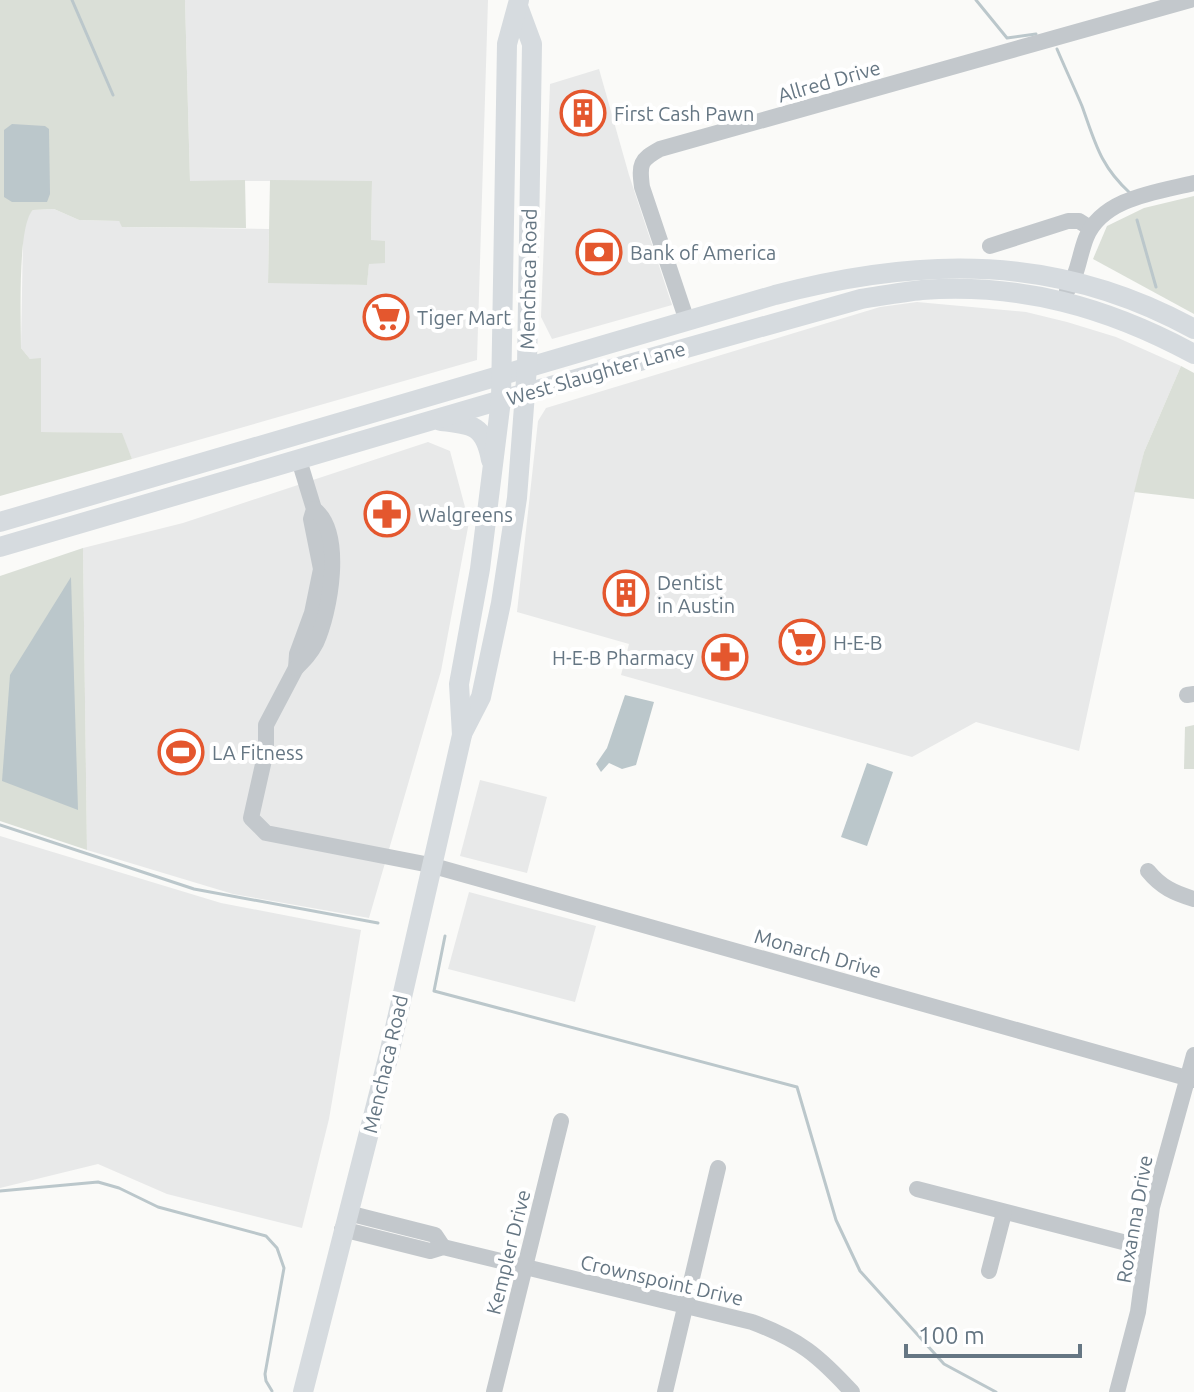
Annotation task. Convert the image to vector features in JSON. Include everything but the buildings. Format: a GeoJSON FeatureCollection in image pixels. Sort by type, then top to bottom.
{"type":"FeatureCollection","features":[{"type":"Feature","properties":{"kind":"main road","name":"Menchaca Road"},"geometry":{"type":"LineString","coordinates":[[303,1392],[389,1054],[462,735],[481,697],[513,530],[527,367],[532,44],[519,4]]}},
{"type":"Feature","properties":{"kind":"main road","name":"Menchaca Road"},"geometry":{"type":"LineString","coordinates":[[462,735],[459,684],[482,555],[503,375],[507,44],[519,4]]}},
{"type":"Feature","properties":{"kind":"main road","name":"West Slaughter Lane"},"geometry":{"type":"LineString","coordinates":[[8,519],[854,275],[929,267],[994,268],[1074,282],[1128,298],[1194,329]]}},
{"type":"Feature","properties":{"kind":"main road"},"geometry":{"type":"LineString","coordinates":[[791,317],[795,304],[819,284]]}},
{"type":"Feature","properties":{"kind":"main road","name":"West Slaughter Lane"},"geometry":{"type":"LineString","coordinates":[[0,547],[525,393],[861,299],[922,290],[998,291],[1061,299],[1125,320],[1194,354]]}},
{"type":"Feature","properties":{"kind":"main road"},"geometry":{"type":"LineString","coordinates":[[433,421],[462,423],[474,428],[487,441],[492,468]]}},
{"type":"Feature","properties":{"kind":"street","name":"Allred Drive"},"geometry":{"type":"LineString","coordinates":[[687,321],[642,187],[641,167],[643,160],[651,154],[1190,0]]}},
{"type":"Feature","properties":{"kind":"street"},"geometry":{"type":"LineString","coordinates":[[1061,299],[1074,282],[1090,228],[1101,216],[1120,204],[1194,183]]}},
{"type":"Feature","properties":{"kind":"street"},"geometry":{"type":"LineString","coordinates":[[990,246],[1068,221],[1079,221],[1090,228]]}},
{"type":"Feature","properties":{"kind":"street","name":"Monarch Drive"},"geometry":{"type":"LineString","coordinates":[[299,460],[314,509],[311,519],[321,569],[312,613],[297,654],[296,668],[281,698],[278,730],[266,751],[251,818],[266,833],[430,865],[1191,1079]]}},
{"type":"Feature","properties":{"kind":"street"},"geometry":{"type":"LineString","coordinates":[[1148,871],[1159,884],[1194,899]]}},
{"type":"Feature","properties":{"kind":"street","name":"Roxanna Drive"},"geometry":{"type":"LineString","coordinates":[[1117,1392],[1138,1312],[1161,1169],[1191,1079],[1194,1055]]}},
{"type":"Feature","properties":{"kind":"street","name":"Kempler Drive"},"geometry":{"type":"LineString","coordinates":[[494,1392],[561,1121]]}},
{"type":"Feature","properties":{"kind":"street"},"geometry":{"type":"LineString","coordinates":[[665,1392],[718,1168]]}},
{"type":"Feature","properties":{"kind":"street"},"geometry":{"type":"LineString","coordinates":[[917,1189],[1146,1248]]}},
{"type":"Feature","properties":{"kind":"street"},"geometry":{"type":"LineString","coordinates":[[989,1271],[1004,1213]]}},
{"type":"Feature","properties":{"kind":"street","name":"Crownspoint Drive"},"geometry":{"type":"LineString","coordinates":[[345,1221],[430,1251],[443,1247],[752,1322],[792,1338],[824,1362],[852,1392]]}},
{"type":"Feature","properties":{"kind":"shaded area"},"geometry":{"type":"Polygon","coordinates":[[[0,0],[185,0],[190,181],[245,180],[246,228],[122,227],[119,221],[79,220],[54,209],[33,210],[24,234],[22,253],[21,348],[30,359],[41,358],[41,432],[122,433],[132,459],[0,496],[0,0]]]}},
{"type":"Feature","properties":{"kind":"shaded area"},"geometry":{"type":"Polygon","coordinates":[[[185,0],[488,0],[477,360],[132,459],[121,434],[41,432],[41,359],[30,359],[21,348],[23,237],[27,216],[33,210],[54,209],[79,220],[119,221],[123,227],[269,229],[268,282],[367,285],[372,181],[190,181],[185,0]]]}},
{"type":"Feature","properties":{"kind":"shaded area"},"geometry":{"type":"Polygon","coordinates":[[[599,69],[629,175],[672,305],[552,339],[541,317],[550,84],[599,69]]]}},
{"type":"Feature","properties":{"kind":"shaded area"},"geometry":{"type":"Polygon","coordinates":[[[12,124],[45,126],[49,129],[50,194],[47,202],[12,202],[4,197],[4,130],[12,124]]]}},
{"type":"Feature","properties":{"kind":"shaded area"},"geometry":{"type":"Polygon","coordinates":[[[270,180],[372,181],[371,240],[385,241],[385,263],[369,264],[367,285],[268,283],[270,180]]]}},
{"type":"Feature","properties":{"kind":"shaded area"},"geometry":{"type":"Polygon","coordinates":[[[1194,196],[1194,314],[1093,259],[1107,226],[1144,208],[1194,196]]]}},
{"type":"Feature","properties":{"kind":"shaded area"},"geometry":{"type":"Polygon","coordinates":[[[917,302],[1026,312],[1116,337],[1181,366],[1144,452],[1079,751],[976,722],[912,757],[621,675],[629,644],[517,612],[538,421],[546,408],[880,307],[917,302]]]}},
{"type":"Feature","properties":{"kind":"shaded area"},"geometry":{"type":"Polygon","coordinates":[[[1181,366],[1194,373],[1194,499],[1134,492],[1144,452],[1181,366]]]}},
{"type":"Feature","properties":{"kind":"shaded area"},"geometry":{"type":"Polygon","coordinates":[[[428,442],[450,451],[469,522],[441,671],[369,918],[233,894],[87,850],[83,548],[183,523],[428,442]]]}},
{"type":"Feature","properties":{"kind":"shaded area"},"geometry":{"type":"Polygon","coordinates":[[[83,548],[87,850],[0,821],[0,576],[83,548]]]}},
{"type":"Feature","properties":{"kind":"shaded area"},"geometry":{"type":"Polygon","coordinates":[[[71,577],[78,810],[2,781],[10,675],[71,577]]]}},
{"type":"Feature","properties":{"kind":"shaded area"},"geometry":{"type":"Polygon","coordinates":[[[625,695],[654,702],[636,765],[622,769],[609,763],[601,772],[596,764],[607,748],[625,695]]]}},
{"type":"Feature","properties":{"kind":"shaded area"},"geometry":{"type":"Polygon","coordinates":[[[1194,725],[1194,769],[1184,769],[1185,727],[1194,725]]]}},
{"type":"Feature","properties":{"kind":"shaded area"},"geometry":{"type":"Polygon","coordinates":[[[867,763],[893,772],[867,846],[841,837],[867,763]]]}},
{"type":"Feature","properties":{"kind":"shaded area"},"geometry":{"type":"Polygon","coordinates":[[[480,780],[547,797],[527,873],[460,856],[480,780]]]}},
{"type":"Feature","properties":{"kind":"shaded area"},"geometry":{"type":"Polygon","coordinates":[[[0,836],[221,903],[361,930],[329,1119],[302,1228],[167,1194],[98,1164],[0,1188],[0,836]]]}},
{"type":"Feature","properties":{"kind":"shaded area"},"geometry":{"type":"Polygon","coordinates":[[[469,892],[596,926],[575,1002],[448,969],[469,892]]]}},
{"type":"Feature","properties":{"kind":"waterway"},"geometry":{"type":"LineString","coordinates":[[72,0],[113,95]]}},
{"type":"Feature","properties":{"kind":"waterway"},"geometry":{"type":"LineString","coordinates":[[976,0],[1007,38],[1036,34]]}},
{"type":"Feature","properties":{"kind":"waterway"},"geometry":{"type":"LineString","coordinates":[[1057,49],[1100,153],[1130,193]]}},
{"type":"Feature","properties":{"kind":"waterway"},"geometry":{"type":"LineString","coordinates":[[1137,220],[1156,287]]}},
{"type":"Feature","properties":{"kind":"waterway"},"geometry":{"type":"LineString","coordinates":[[0,825],[194,889],[378,923]]}},
{"type":"Feature","properties":{"kind":"waterway"},"geometry":{"type":"LineString","coordinates":[[445,936],[434,991],[797,1087],[836,1220],[860,1271],[944,1364],[996,1392]]}},
{"type":"Feature","properties":{"kind":"waterway"},"geometry":{"type":"LineString","coordinates":[[0,1191],[98,1182],[119,1188],[158,1207],[266,1236],[277,1248],[284,1268],[265,1374],[272,1391]]}},
{"type":"Feature","properties":{"kind":"place","name":"First Cash Pawn"},"geometry":{"type":"Point","coordinates":[583,113]}},
{"type":"Feature","properties":{"kind":"place","name":"Bank of America"},"geometry":{"type":"Point","coordinates":[599,252]}},
{"type":"Feature","properties":{"kind":"place","name":"Tiger Mart"},"geometry":{"type":"Point","coordinates":[386,317]}},
{"type":"Feature","properties":{"kind":"place","name":"Walgreens"},"geometry":{"type":"Point","coordinates":[387,514]}},
{"type":"Feature","properties":{"kind":"place","name":"Dentist in Austin"},"geometry":{"type":"Point","coordinates":[626,593]}},
{"type":"Feature","properties":{"kind":"place","name":"H-E-B"},"geometry":{"type":"Point","coordinates":[802,642]}},
{"type":"Feature","properties":{"kind":"place","name":"H-E-B Pharmacy"},"geometry":{"type":"Point","coordinates":[725,657]}},
{"type":"Feature","properties":{"kind":"place","name":"LA Fitness"},"geometry":{"type":"Point","coordinates":[181,752]}}]}
